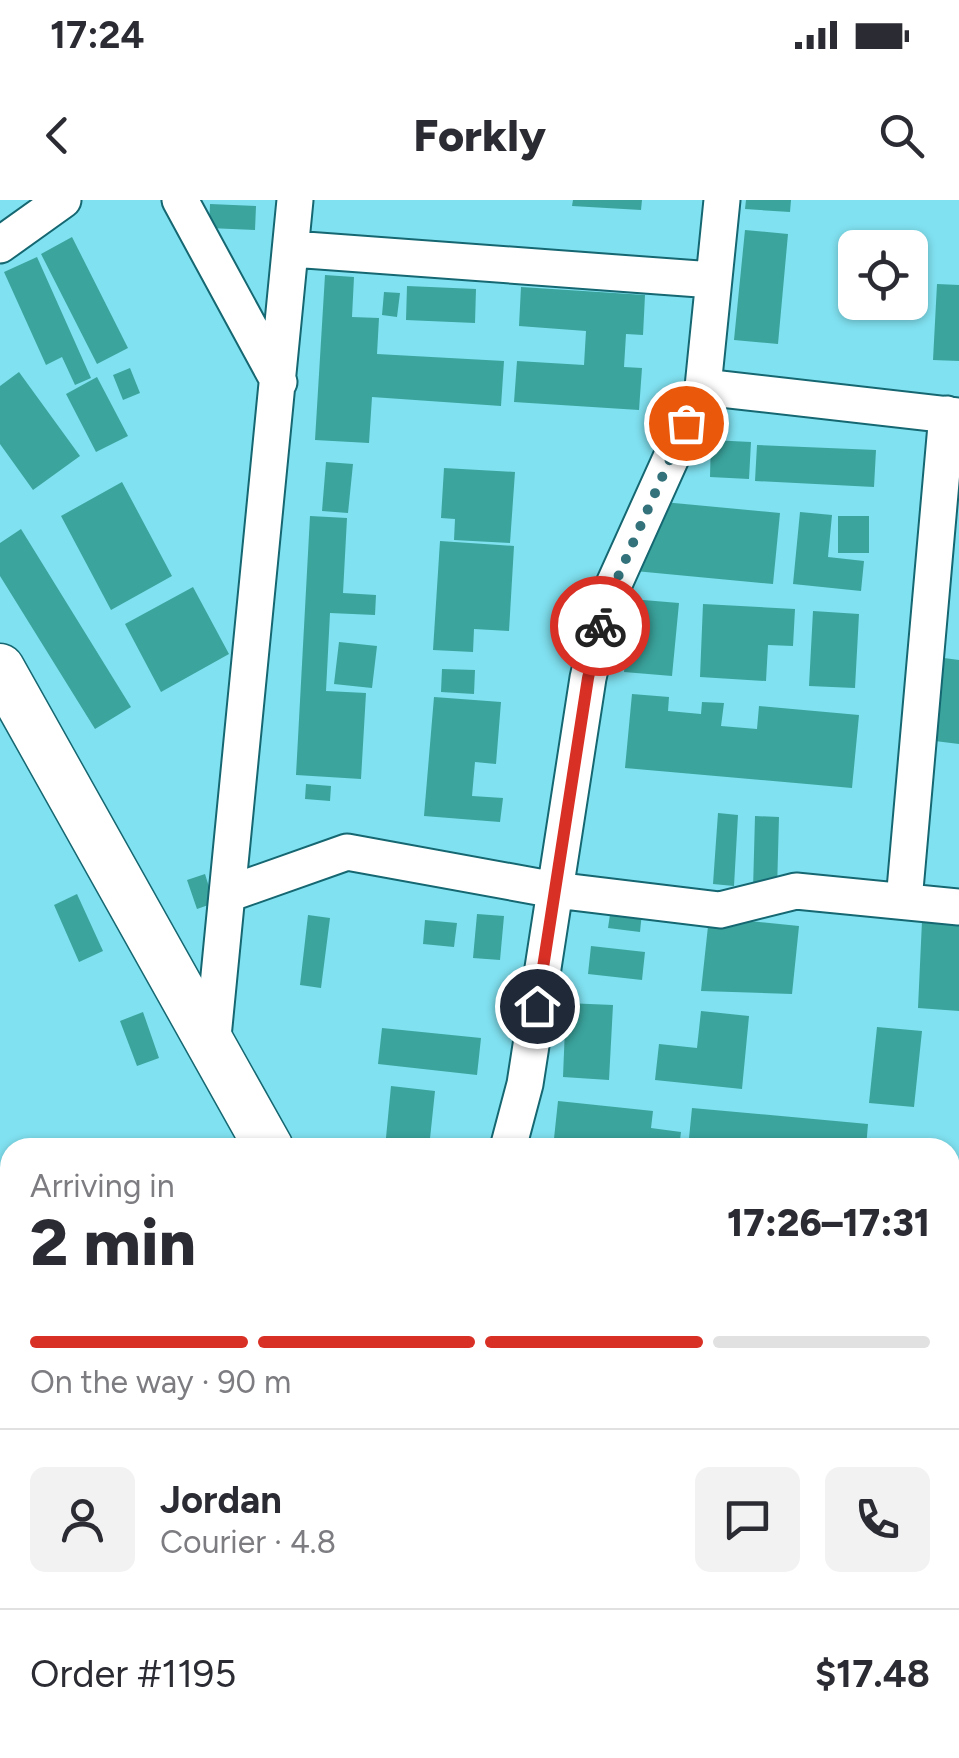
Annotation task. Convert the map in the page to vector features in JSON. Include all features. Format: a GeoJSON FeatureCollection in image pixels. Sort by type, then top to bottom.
{"type":"FeatureCollection","features":[{"type":"Feature","properties":{"kind":"street"},"geometry":{"type":"LineString","coordinates":[[0,244],[64,200]]}},
{"type":"Feature","properties":{"kind":"street"},"geometry":{"type":"LineString","coordinates":[[180,200],[279,382]]}},
{"type":"Feature","properties":{"kind":"street"},"geometry":{"type":"LineString","coordinates":[[212,1047],[295,200]]}},
{"type":"Feature","properties":{"kind":"street"},"geometry":{"type":"LineString","coordinates":[[511,1138],[525,1084],[588,678],[606,604],[702,386],[722,200]]}},
{"type":"Feature","properties":{"kind":"street"},"geometry":{"type":"LineString","coordinates":[[292,249],[714,280]]}},
{"type":"Feature","properties":{"kind":"street"},"geometry":{"type":"LineString","coordinates":[[702,386],[953,415],[904,901]]}},
{"type":"Feature","properties":{"kind":"street"},"geometry":{"type":"LineString","coordinates":[[5,689],[263,1138]]}},
{"type":"Feature","properties":{"kind":"street"},"geometry":{"type":"LineString","coordinates":[[228,894],[347,852],[555,890],[720,910],[796,891],[959,907]]}},
{"type":"Feature","properties":{"kind":"building"},"geometry":{"type":"Polygon","coordinates":[[[573,200],[642,200],[641,210],[572,206],[573,200]]]}},
{"type":"Feature","properties":{"kind":"building"},"geometry":{"type":"Polygon","coordinates":[[[746,200],[791,200],[790,212],[745,209],[746,200]]]}},
{"type":"Feature","properties":{"kind":"building"},"geometry":{"type":"Polygon","coordinates":[[[210,204],[256,206],[255,230],[209,228],[210,204]]]}},
{"type":"Feature","properties":{"kind":"building"},"geometry":{"type":"Polygon","coordinates":[[[745,230],[788,234],[778,344],[734,340],[745,230]]]}},
{"type":"Feature","properties":{"kind":"building"},"geometry":{"type":"Polygon","coordinates":[[[72,237],[128,348],[97,364],[41,254],[72,237]]]}},
{"type":"Feature","properties":{"kind":"building"},"geometry":{"type":"Polygon","coordinates":[[[37,257],[91,378],[75,385],[62,357],[46,365],[4,272],[37,257]]]}},
{"type":"Feature","properties":{"kind":"building"},"geometry":{"type":"Polygon","coordinates":[[[325,275],[354,277],[352,317],[379,318],[377,354],[504,361],[501,406],[372,397],[369,443],[315,440],[325,275]]]}},
{"type":"Feature","properties":{"kind":"building"},"geometry":{"type":"Polygon","coordinates":[[[937,284],[959,285],[959,361],[933,360],[937,284]]]}},
{"type":"Feature","properties":{"kind":"building"},"geometry":{"type":"Polygon","coordinates":[[[407,286],[476,289],[475,323],[406,320],[407,286]]]}},
{"type":"Feature","properties":{"kind":"building"},"geometry":{"type":"Polygon","coordinates":[[[521,287],[645,295],[643,335],[626,334],[624,367],[642,368],[639,410],[514,402],[517,361],[584,365],[586,331],[519,326],[521,287]]]}},
{"type":"Feature","properties":{"kind":"building"},"geometry":{"type":"Polygon","coordinates":[[[384,292],[400,293],[397,317],[382,315],[384,292]]]}},
{"type":"Feature","properties":{"kind":"building"},"geometry":{"type":"Polygon","coordinates":[[[130,368],[140,393],[123,400],[113,375],[130,368]]]}},
{"type":"Feature","properties":{"kind":"building"},"geometry":{"type":"Polygon","coordinates":[[[19,372],[80,456],[33,490],[0,444],[0,386],[19,372]]]}},
{"type":"Feature","properties":{"kind":"building"},"geometry":{"type":"Polygon","coordinates":[[[97,377],[128,436],[96,452],[66,394],[97,377]]]}},
{"type":"Feature","properties":{"kind":"building"},"geometry":{"type":"Polygon","coordinates":[[[711,440],[751,442],[749,479],[710,477],[711,440]]]}},
{"type":"Feature","properties":{"kind":"building"},"geometry":{"type":"Polygon","coordinates":[[[757,445],[876,450],[874,487],[755,481],[757,445]]]}},
{"type":"Feature","properties":{"kind":"building"},"geometry":{"type":"Polygon","coordinates":[[[326,462],[353,464],[348,513],[322,511],[326,462]]]}},
{"type":"Feature","properties":{"kind":"building"},"geometry":{"type":"Polygon","coordinates":[[[444,468],[515,472],[510,543],[454,540],[455,519],[441,518],[444,468]]]}},
{"type":"Feature","properties":{"kind":"building"},"geometry":{"type":"Polygon","coordinates":[[[122,482],[172,576],[111,610],[61,516],[122,482]]]}},
{"type":"Feature","properties":{"kind":"building"},"geometry":{"type":"Polygon","coordinates":[[[642,500],[780,513],[773,584],[635,571],[642,500]]]}},
{"type":"Feature","properties":{"kind":"building"},"geometry":{"type":"Polygon","coordinates":[[[800,512],[832,515],[828,557],[864,561],[861,591],[793,584],[800,512]]]}},
{"type":"Feature","properties":{"kind":"building"},"geometry":{"type":"Polygon","coordinates":[[[310,516],[347,518],[343,593],[376,595],[375,615],[330,613],[326,691],[366,693],[361,779],[296,775],[310,516]]]}},
{"type":"Feature","properties":{"kind":"building"},"geometry":{"type":"Polygon","coordinates":[[[838,516],[869,516],[869,553],[838,553],[838,516]]]}},
{"type":"Feature","properties":{"kind":"building"},"geometry":{"type":"Polygon","coordinates":[[[21,529],[131,707],[95,729],[0,576],[0,543],[21,529]]]}},
{"type":"Feature","properties":{"kind":"building"},"geometry":{"type":"Polygon","coordinates":[[[440,541],[514,546],[509,631],[474,629],[473,652],[433,650],[440,541]]]}},
{"type":"Feature","properties":{"kind":"building"},"geometry":{"type":"Polygon","coordinates":[[[193,587],[229,654],[161,692],[125,624],[193,587]]]}},
{"type":"Feature","properties":{"kind":"building"},"geometry":{"type":"Polygon","coordinates":[[[631,599],[679,603],[672,676],[624,672],[631,599]]]}},
{"type":"Feature","properties":{"kind":"building"},"geometry":{"type":"Polygon","coordinates":[[[703,604],[795,609],[793,646],[768,645],[766,681],[700,677],[703,604]]]}},
{"type":"Feature","properties":{"kind":"building"},"geometry":{"type":"Polygon","coordinates":[[[813,611],[859,614],[855,688],[809,686],[813,611]]]}},
{"type":"Feature","properties":{"kind":"building"},"geometry":{"type":"Polygon","coordinates":[[[339,642],[377,646],[372,688],[334,684],[339,642]]]}},
{"type":"Feature","properties":{"kind":"building"},"geometry":{"type":"Polygon","coordinates":[[[944,658],[959,660],[959,744],[935,741],[944,658]]]}},
{"type":"Feature","properties":{"kind":"building"},"geometry":{"type":"Polygon","coordinates":[[[442,669],[475,670],[474,694],[441,692],[442,669]]]}},
{"type":"Feature","properties":{"kind":"building"},"geometry":{"type":"Polygon","coordinates":[[[632,694],[669,697],[668,711],[701,714],[702,702],[724,703],[721,726],[757,729],[759,706],[859,715],[852,788],[625,768],[632,694]]]}},
{"type":"Feature","properties":{"kind":"building"},"geometry":{"type":"Polygon","coordinates":[[[434,697],[501,702],[496,764],[475,762],[472,796],[503,798],[500,822],[424,816],[434,697]]]}},
{"type":"Feature","properties":{"kind":"building"},"geometry":{"type":"Polygon","coordinates":[[[306,784],[331,786],[330,801],[305,799],[306,784]]]}},
{"type":"Feature","properties":{"kind":"building"},"geometry":{"type":"Polygon","coordinates":[[[718,813],[738,815],[734,886],[713,884],[718,813]]]}},
{"type":"Feature","properties":{"kind":"building"},"geometry":{"type":"Polygon","coordinates":[[[755,816],[779,817],[777,890],[753,890],[755,816]]]}},
{"type":"Feature","properties":{"kind":"building"},"geometry":{"type":"Polygon","coordinates":[[[205,874],[214,903],[197,909],[187,880],[205,874]]]}},
{"type":"Feature","properties":{"kind":"building"},"geometry":{"type":"Polygon","coordinates":[[[77,894],[103,951],[79,962],[54,905],[77,894]]]}},
{"type":"Feature","properties":{"kind":"building"},"geometry":{"type":"Polygon","coordinates":[[[611,908],[642,912],[640,932],[608,928],[611,908]]]}},
{"type":"Feature","properties":{"kind":"building"},"geometry":{"type":"Polygon","coordinates":[[[477,914],[504,916],[500,960],[473,958],[477,914]]]}},
{"type":"Feature","properties":{"kind":"building"},"geometry":{"type":"Polygon","coordinates":[[[308,915],[330,918],[321,988],[300,985],[308,915]]]}},
{"type":"Feature","properties":{"kind":"building"},"geometry":{"type":"Polygon","coordinates":[[[709,917],[799,926],[792,994],[701,991],[709,917]]]}},
{"type":"Feature","properties":{"kind":"building"},"geometry":{"type":"Polygon","coordinates":[[[425,920],[457,923],[454,947],[423,944],[425,920]]]}},
{"type":"Feature","properties":{"kind":"building"},"geometry":{"type":"Polygon","coordinates":[[[922,921],[959,923],[959,1011],[918,1008],[922,921]]]}},
{"type":"Feature","properties":{"kind":"building"},"geometry":{"type":"Polygon","coordinates":[[[591,946],[645,952],[642,980],[588,974],[591,946]]]}},
{"type":"Feature","properties":{"kind":"building"},"geometry":{"type":"Polygon","coordinates":[[[566,1003],[613,1005],[609,1080],[563,1077],[566,1003]]]}},
{"type":"Feature","properties":{"kind":"building"},"geometry":{"type":"Polygon","coordinates":[[[701,1011],[749,1016],[742,1089],[655,1080],[659,1044],[697,1048],[701,1011]]]}},
{"type":"Feature","properties":{"kind":"building"},"geometry":{"type":"Polygon","coordinates":[[[143,1012],[159,1058],[137,1066],[120,1021],[143,1012]]]}},
{"type":"Feature","properties":{"kind":"building"},"geometry":{"type":"Polygon","coordinates":[[[877,1027],[922,1031],[914,1107],[869,1103],[877,1027]]]}},
{"type":"Feature","properties":{"kind":"building"},"geometry":{"type":"Polygon","coordinates":[[[382,1028],[481,1038],[477,1075],[378,1064],[382,1028]]]}},
{"type":"Feature","properties":{"kind":"building"},"geometry":{"type":"Polygon","coordinates":[[[391,1086],[435,1091],[430,1138],[386,1138],[391,1086]]]}},
{"type":"Feature","properties":{"kind":"building"},"geometry":{"type":"Polygon","coordinates":[[[558,1101],[653,1111],[651,1128],[681,1132],[680,1138],[554,1138],[558,1101]]]}},
{"type":"Feature","properties":{"kind":"building"},"geometry":{"type":"Polygon","coordinates":[[[692,1108],[868,1124],[867,1138],[689,1138],[692,1108]]]}},
{"type":"Feature","properties":{"kind":"way so far"},"geometry":{"type":"LineString","coordinates":[[600,626],[606,604],[686,423]]}},
{"type":"Feature","properties":{"kind":"route"},"geometry":{"type":"LineString","coordinates":[[537,1006],[588,678],[600,626]]}}]}
